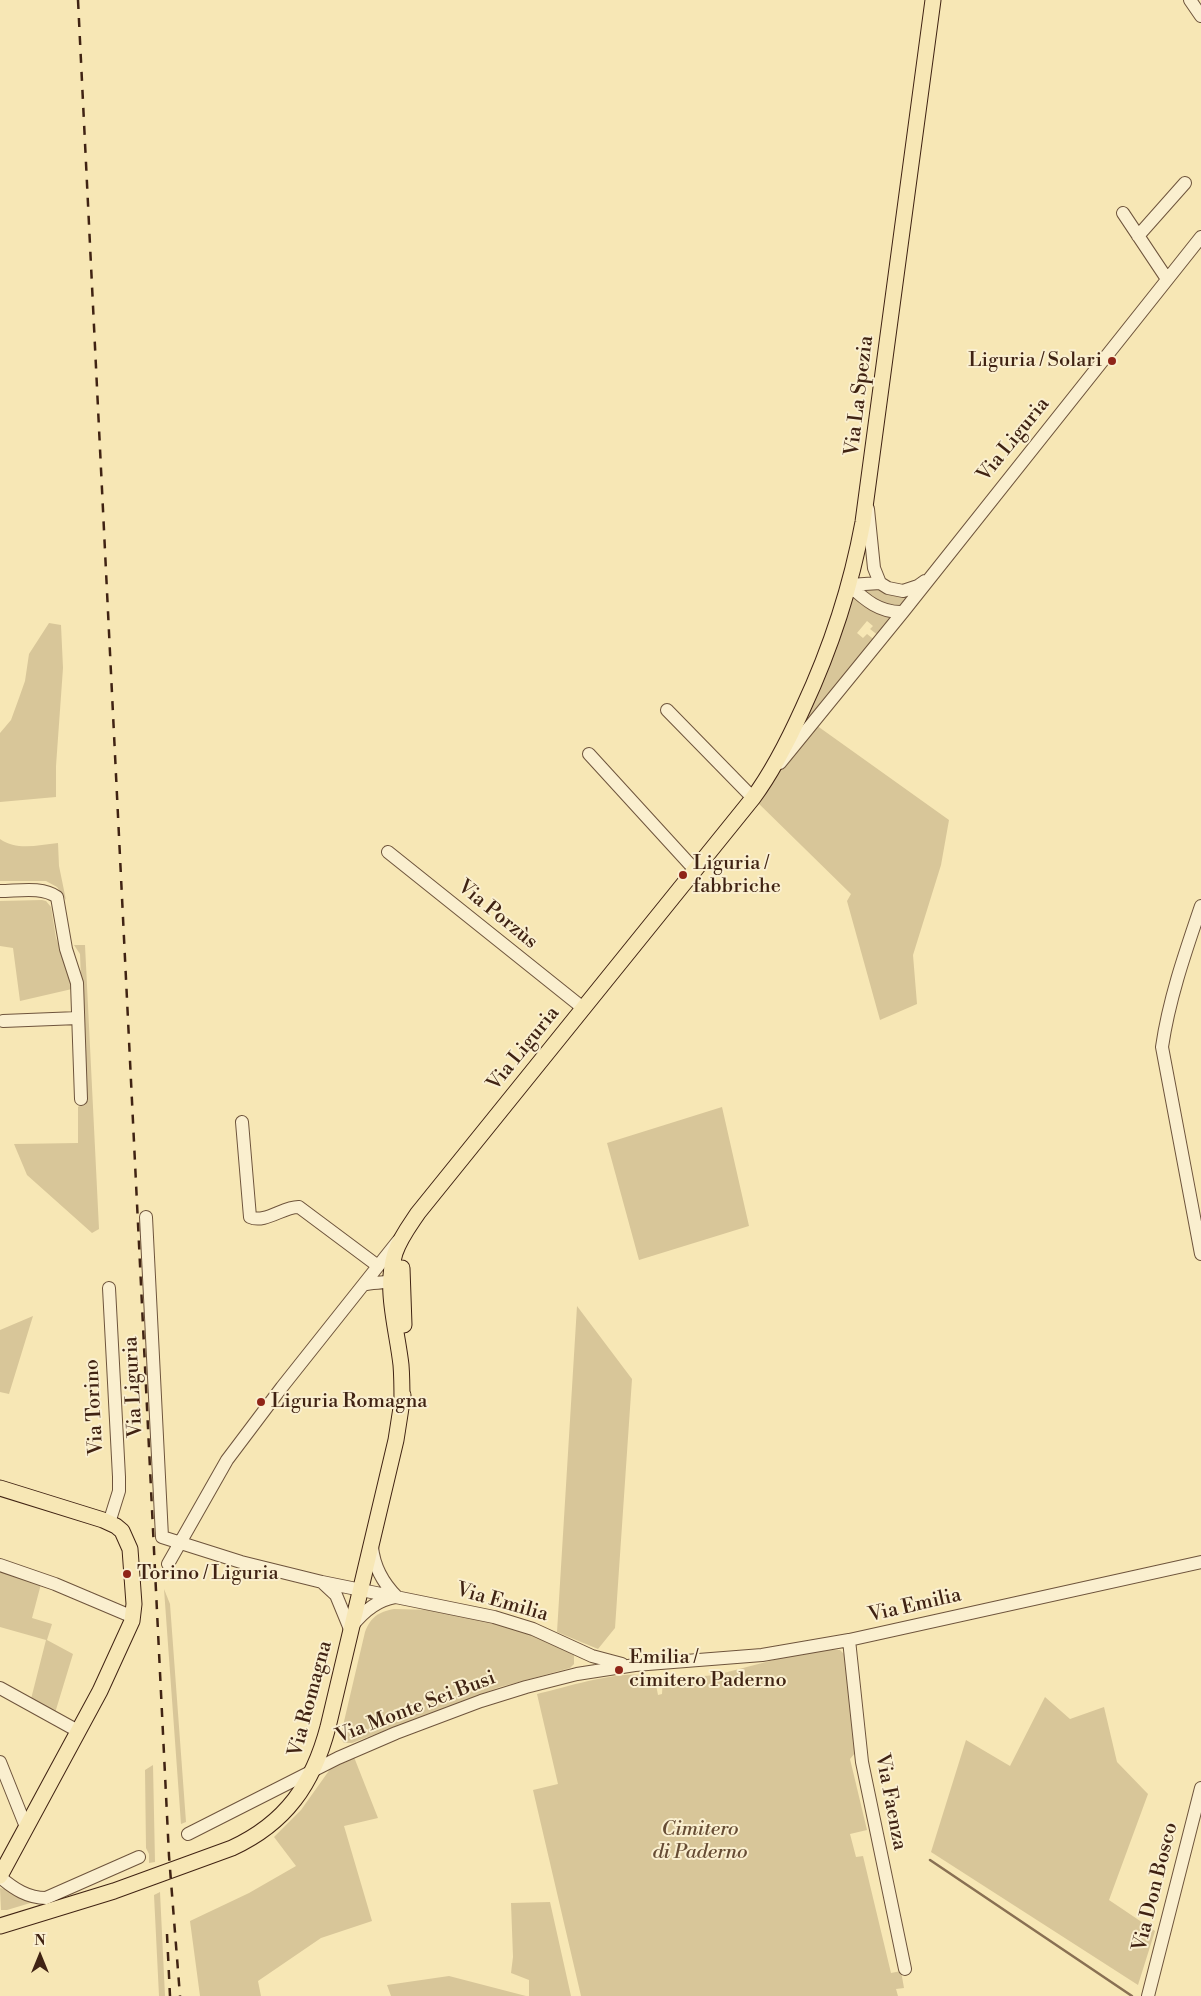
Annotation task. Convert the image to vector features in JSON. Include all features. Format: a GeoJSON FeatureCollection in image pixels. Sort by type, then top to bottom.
{"type":"FeatureCollection","features":[{"type":"Feature","properties":{"kind":"main road","name":"Via La Spezia"},"geometry":{"type":"LineString","coordinates":[[766,781],[796,724],[825,659],[849,585],[859,542],[867,496],[933,0]]}},
{"type":"Feature","properties":{"kind":"main road","name":"Via Liguria"},"geometry":{"type":"LineString","coordinates":[[410,1225],[766,781]]}},
{"type":"Feature","properties":{"kind":"main road","name":"Via Romagna"},"geometry":{"type":"LineString","coordinates":[[2,1923],[145,1880],[241,1844],[263,1831],[283,1814],[302,1790],[312,1772],[331,1716],[371,1539],[396,1440],[406,1372],[395,1265],[410,1225]]}},
{"type":"Feature","properties":{"kind":"main road"},"geometry":{"type":"LineString","coordinates":[[0,1488],[109,1523],[122,1531],[130,1549],[133,1617],[123,1645],[0,1876]]}},
{"type":"Feature","properties":{"kind":"street"},"geometry":{"type":"LineString","coordinates":[[1190,0],[1201,16]]}},
{"type":"Feature","properties":{"kind":"street"},"geometry":{"type":"LineString","coordinates":[[1138,236],[1185,183]]}},
{"type":"Feature","properties":{"kind":"street"},"geometry":{"type":"LineString","coordinates":[[1123,213],[1167,279]]}},
{"type":"Feature","properties":{"kind":"street","name":"Via Liguria"},"geometry":{"type":"LineString","coordinates":[[766,781],[903,612],[1201,236]]}},
{"type":"Feature","properties":{"kind":"street"},"geometry":{"type":"LineString","coordinates":[[867,496],[874,568],[880,583]]}},
{"type":"Feature","properties":{"kind":"street","name":"Via Liguria"},"geometry":{"type":"LineString","coordinates":[[849,585],[880,583],[888,588],[903,591],[918,586],[929,578]]}},
{"type":"Feature","properties":{"kind":"street"},"geometry":{"type":"LineString","coordinates":[[849,585],[880,609],[903,612]]}},
{"type":"Feature","properties":{"kind":"street"},"geometry":{"type":"LineString","coordinates":[[667,710],[753,798]]}},
{"type":"Feature","properties":{"kind":"street"},"geometry":{"type":"LineString","coordinates":[[589,754],[695,870]]}},
{"type":"Feature","properties":{"kind":"street","name":"Via Porzùs"},"geometry":{"type":"LineString","coordinates":[[388,852],[583,1008]]}},
{"type":"Feature","properties":{"kind":"street"},"geometry":{"type":"LineString","coordinates":[[0,891],[44,890],[51,892],[57,897],[66,949],[77,983],[81,1099]]}},
{"type":"Feature","properties":{"kind":"street"},"geometry":{"type":"LineString","coordinates":[[1201,906],[1177,977],[1166,1019],[1162,1048],[1201,1254]]}},
{"type":"Feature","properties":{"kind":"street"},"geometry":{"type":"LineString","coordinates":[[2,1021],[78,1018]]}},
{"type":"Feature","properties":{"kind":"street"},"geometry":{"type":"LineString","coordinates":[[242,1122],[250,1217],[260,1219],[292,1207],[300,1207],[378,1266],[395,1265]]}},
{"type":"Feature","properties":{"kind":"street","name":"Via Liguria"},"geometry":{"type":"LineString","coordinates":[[146,1216],[162,1537],[179,1544]]}},
{"type":"Feature","properties":{"kind":"street"},"geometry":{"type":"LineString","coordinates":[[363,1285],[377,1282],[395,1265]]}},
{"type":"Feature","properties":{"kind":"street"},"geometry":{"type":"LineString","coordinates":[[168,1564],[227,1460],[276,1394],[378,1266]]}},
{"type":"Feature","properties":{"kind":"street","name":"Via Torino"},"geometry":{"type":"LineString","coordinates":[[109,1288],[119,1477],[119,1491],[109,1523]]}},
{"type":"Feature","properties":{"kind":"street"},"geometry":{"type":"LineString","coordinates":[[371,1539],[372,1552],[379,1574],[386,1586],[397,1597]]}},
{"type":"Feature","properties":{"kind":"street","name":"Via Emilia"},"geometry":{"type":"LineString","coordinates":[[179,1544],[322,1582],[468,1610],[506,1620],[533,1629],[592,1656],[612,1662],[634,1665]]}},
{"type":"Feature","properties":{"kind":"street","name":"Via Emilia"},"geometry":{"type":"LineString","coordinates":[[592,1656],[602,1665],[613,1668],[762,1655],[849,1640],[1201,1562]]}},
{"type":"Feature","properties":{"kind":"street"},"geometry":{"type":"LineString","coordinates":[[0,1565],[55,1584],[133,1617]]}},
{"type":"Feature","properties":{"kind":"street"},"geometry":{"type":"LineString","coordinates":[[322,1582],[336,1595],[350,1629]]}},
{"type":"Feature","properties":{"kind":"street","name":"Via Emilia"},"geometry":{"type":"LineString","coordinates":[[350,1629],[374,1605],[388,1598],[397,1597]]}},
{"type":"Feature","properties":{"kind":"street","name":"Via Faenza"},"geometry":{"type":"LineString","coordinates":[[849,1640],[862,1762],[905,1969]]}},
{"type":"Feature","properties":{"kind":"street","name":"Via Monte Sei Busi"},"geometry":{"type":"LineString","coordinates":[[188,1834],[338,1758],[396,1733],[480,1701],[542,1683],[613,1668]]}},
{"type":"Feature","properties":{"kind":"street"},"geometry":{"type":"LineString","coordinates":[[0,1688],[78,1731]]}},
{"type":"Feature","properties":{"kind":"street"},"geometry":{"type":"LineString","coordinates":[[0,1762],[26,1827]]}},
{"type":"Feature","properties":{"kind":"street","name":"Via Don Bosco"},"geometry":{"type":"LineString","coordinates":[[1148,1995],[1201,1788]]}},
{"type":"Feature","properties":{"kind":"street"},"geometry":{"type":"LineString","coordinates":[[0,1876],[26,1895],[46,1898],[139,1857]]}},
{"type":"Feature","properties":{"kind":"green space"},"geometry":{"type":"Polygon","coordinates":[[[870,588],[911,594],[901,609],[888,608],[861,590],[870,588]]]}},
{"type":"Feature","properties":{"kind":"green space"},"geometry":{"type":"Polygon","coordinates":[[[855,593],[895,617],[879,636],[870,629],[873,626],[867,621],[857,633],[863,638],[867,634],[876,641],[798,738],[829,668],[855,593]]]}},
{"type":"Feature","properties":{"kind":"green space"},"geometry":{"type":"Polygon","coordinates":[[[49,623],[61,625],[63,668],[56,766],[56,797],[0,802],[0,733],[11,720],[25,681],[29,654],[49,623]]]}},
{"type":"Feature","properties":{"kind":"green space"},"geometry":{"type":"Polygon","coordinates":[[[816,725],[949,820],[941,865],[913,955],[917,1004],[880,1020],[847,901],[851,894],[753,798],[816,725]]]}},
{"type":"Feature","properties":{"kind":"green space"},"geometry":{"type":"Polygon","coordinates":[[[0,839],[13,845],[21,846],[58,843],[59,866],[66,900],[57,887],[46,881],[0,881],[0,839]]]}},
{"type":"Feature","properties":{"kind":"green space"},"geometry":{"type":"Polygon","coordinates":[[[0,901],[46,901],[51,907],[56,938],[70,974],[72,989],[20,1001],[13,948],[0,946],[0,901]]]}},
{"type":"Feature","properties":{"kind":"green space"},"geometry":{"type":"Polygon","coordinates":[[[74,945],[85,945],[99,1229],[92,1233],[27,1175],[14,1144],[78,1143],[78,1107],[86,1101],[80,954],[74,945]]]}},
{"type":"Feature","properties":{"kind":"green space"},"geometry":{"type":"Polygon","coordinates":[[[722,1107],[749,1226],[639,1260],[607,1143],[722,1107]]]}},
{"type":"Feature","properties":{"kind":"green space"},"geometry":{"type":"Polygon","coordinates":[[[577,1306],[632,1379],[615,1628],[598,1649],[557,1632],[577,1306]]]}},
{"type":"Feature","properties":{"kind":"green space"},"geometry":{"type":"Polygon","coordinates":[[[33,1316],[9,1394],[0,1392],[0,1330],[33,1316]]]}},
{"type":"Feature","properties":{"kind":"green space"},"geometry":{"type":"Polygon","coordinates":[[[0,1570],[41,1584],[32,1618],[52,1624],[47,1640],[73,1654],[55,1713],[31,1699],[46,1640],[0,1627],[0,1570]]]}},
{"type":"Feature","properties":{"kind":"green space"},"geometry":{"type":"Polygon","coordinates":[[[164,1589],[170,1604],[186,1822],[181,1824],[164,1589]]]}},
{"type":"Feature","properties":{"kind":"green space"},"geometry":{"type":"Polygon","coordinates":[[[394,1609],[434,1610],[493,1622],[533,1636],[569,1652],[574,1655],[574,1664],[570,1668],[500,1687],[352,1743],[344,1743],[341,1739],[342,1730],[365,1632],[370,1622],[376,1616],[394,1609]]]}},
{"type":"Feature","properties":{"kind":"green space","name":"Cimitero di Paderno"},"geometry":{"type":"Polygon","coordinates":[[[816,1649],[840,1650],[846,1656],[855,1753],[850,1759],[867,1830],[850,1834],[856,1857],[863,1856],[891,1973],[901,1971],[904,1988],[896,1989],[898,1996],[581,1996],[533,1790],[558,1784],[537,1694],[613,1676],[642,1675],[653,1680],[658,1695],[662,1694],[663,1678],[673,1674],[673,1680],[682,1680],[682,1675],[716,1675],[816,1649]]]}},
{"type":"Feature","properties":{"kind":"green space"},"geometry":{"type":"Polygon","coordinates":[[[1045,1697],[1070,1719],[1104,1707],[1117,1762],[1148,1794],[1109,1900],[1155,1931],[1138,1985],[931,1852],[966,1740],[1010,1766],[1045,1697]]]}},
{"type":"Feature","properties":{"kind":"green space"},"geometry":{"type":"Polygon","coordinates":[[[352,1752],[378,1818],[344,1826],[372,1921],[321,1938],[258,1981],[261,1996],[200,1996],[190,1921],[249,1893],[296,1866],[274,1837],[301,1810],[338,1758],[352,1752]]]}},
{"type":"Feature","properties":{"kind":"green space"},"geometry":{"type":"Polygon","coordinates":[[[153,1765],[155,1862],[149,1863],[149,1854],[146,1848],[145,1770],[153,1765]]]}},
{"type":"Feature","properties":{"kind":"green space"},"geometry":{"type":"Polygon","coordinates":[[[0,1888],[5,1889],[37,1901],[1,1910],[0,1888]]]}},
{"type":"Feature","properties":{"kind":"green space"},"geometry":{"type":"Polygon","coordinates":[[[160,1892],[165,1996],[159,1996],[154,1895],[160,1892]]]}},
{"type":"Feature","properties":{"kind":"green space"},"geometry":{"type":"Polygon","coordinates":[[[550,1902],[571,1996],[529,1996],[529,1980],[511,1973],[513,1957],[511,1903],[550,1902]]]}},
{"type":"Feature","properties":{"kind":"green space"},"geometry":{"type":"Polygon","coordinates":[[[449,1976],[526,1996],[391,1996],[387,1985],[449,1976]]]}},
{"type":"Feature","properties":{"kind":"waterway"},"geometry":{"type":"LineString","coordinates":[[930,1860],[1132,1996]]}},
{"type":"Feature","properties":{"kind":"railway"},"geometry":{"type":"LineString","coordinates":[[78,0],[169,1856],[180,1996]]}},
{"type":"Feature","properties":{"kind":"railway"},"geometry":{"type":"LineString","coordinates":[[167,1934],[170,1996]]}},
{"type":"Feature","properties":{"kind":"place","name":"Liguria / Solari"},"geometry":{"type":"Point","coordinates":[1112,361]}},
{"type":"Feature","properties":{"kind":"place","name":"Liguria / fabbriche"},"geometry":{"type":"Point","coordinates":[683,875]}},
{"type":"Feature","properties":{"kind":"place","name":"Liguria Romagna"},"geometry":{"type":"Point","coordinates":[261,1402]}},
{"type":"Feature","properties":{"kind":"place","name":"Torino / Liguria"},"geometry":{"type":"Point","coordinates":[127,1574]}},
{"type":"Feature","properties":{"kind":"place","name":"Emilia / cimitero Paderno"},"geometry":{"type":"Point","coordinates":[619,1670]}}]}
